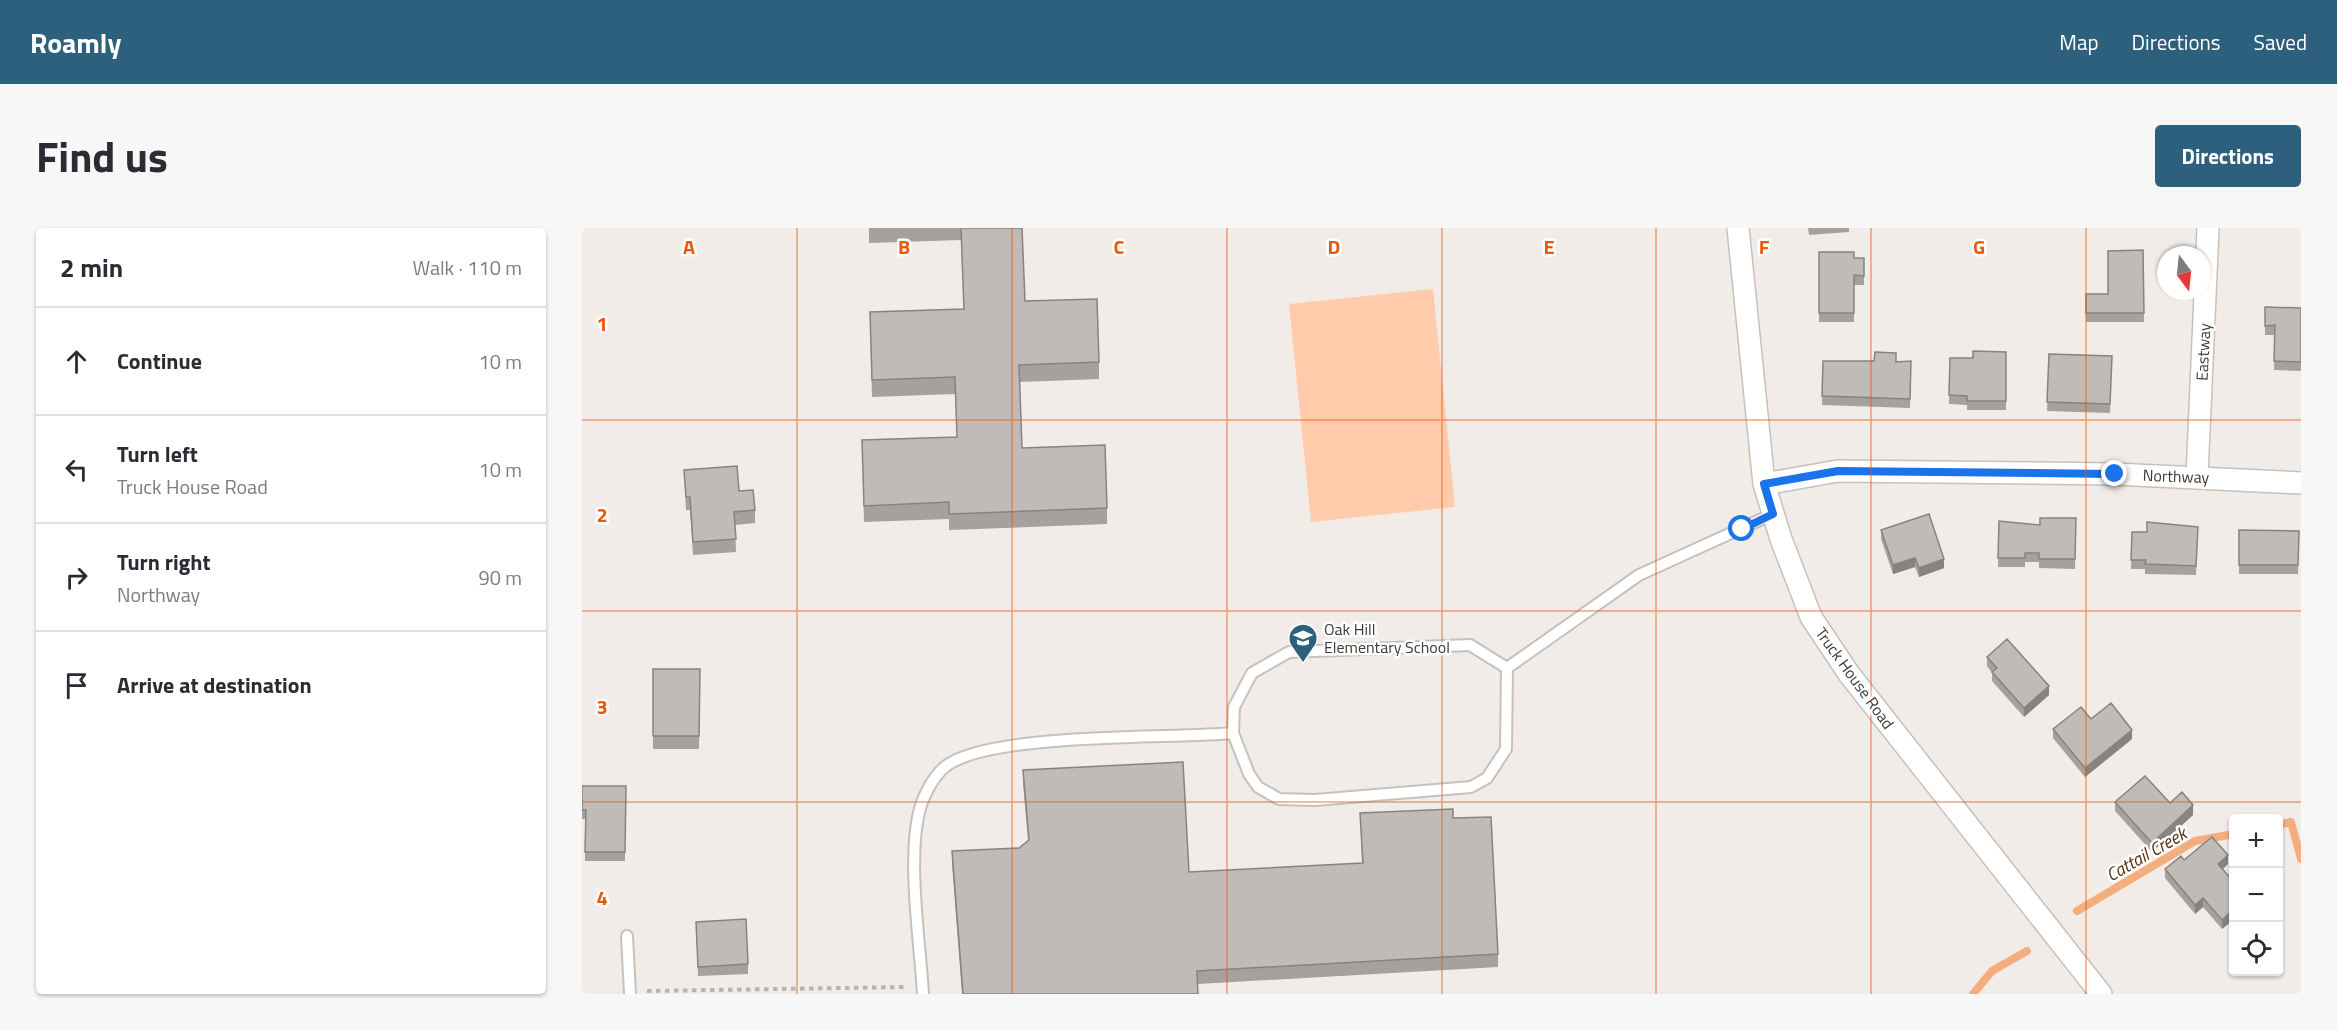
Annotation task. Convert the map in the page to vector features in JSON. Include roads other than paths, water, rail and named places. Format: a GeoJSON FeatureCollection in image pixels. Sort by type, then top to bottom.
{"type":"FeatureCollection","features":[{"type":"Feature","properties":{"kind":"street","name":"Truck House Road"},"geometry":{"type":"LineString","coordinates":[[1738,228],[1764,484],[1810,617],[1849,674],[2101,994]]}},
{"type":"Feature","properties":{"kind":"street","name":"Eastway"},"geometry":{"type":"LineString","coordinates":[[2197,476],[2208,228]]}},
{"type":"Feature","properties":{"kind":"street","name":"Northway"},"geometry":{"type":"LineString","coordinates":[[1764,484],[1838,471],[2197,476],[2301,483]]}},
{"type":"Feature","properties":{"kind":"lane"},"geometry":{"type":"LineString","coordinates":[[1507,668],[1640,575],[1773,514]]}},
{"type":"Feature","properties":{"kind":"lane"},"geometry":{"type":"LineString","coordinates":[[1470,645],[1507,668],[1506,749],[1487,778],[1471,787],[1315,800],[1279,799],[1258,787],[1249,774],[1233,733],[1234,707],[1252,673],[1289,652],[1470,645]]}},
{"type":"Feature","properties":{"kind":"lane"},"geometry":{"type":"LineString","coordinates":[[923,990],[915,855],[918,816],[927,790],[946,766],[976,753],[1047,742],[1233,733]]}},
{"type":"Feature","properties":{"kind":"lane"},"geometry":{"type":"LineString","coordinates":[[627,936],[630,993]]}},
{"type":"Feature","properties":{"kind":"waterway","name":"Cattail Creek"},"geometry":{"type":"LineString","coordinates":[[2283,824],[2291,822],[2301,859]]}},
{"type":"Feature","properties":{"kind":"waterway","name":"Cattail Creek"},"geometry":{"type":"LineString","coordinates":[[2077,911],[2195,841],[2229,835]]}},
{"type":"Feature","properties":{"kind":"waterway","name":"Cattail Creek"},"geometry":{"type":"LineString","coordinates":[[1973,994],[1992,971],[2027,951]]}},
{"type":"Feature","properties":{"kind":"place","name":"Oak Hill Elementary School"},"geometry":{"type":"Point","coordinates":[1303,664]}}]}
